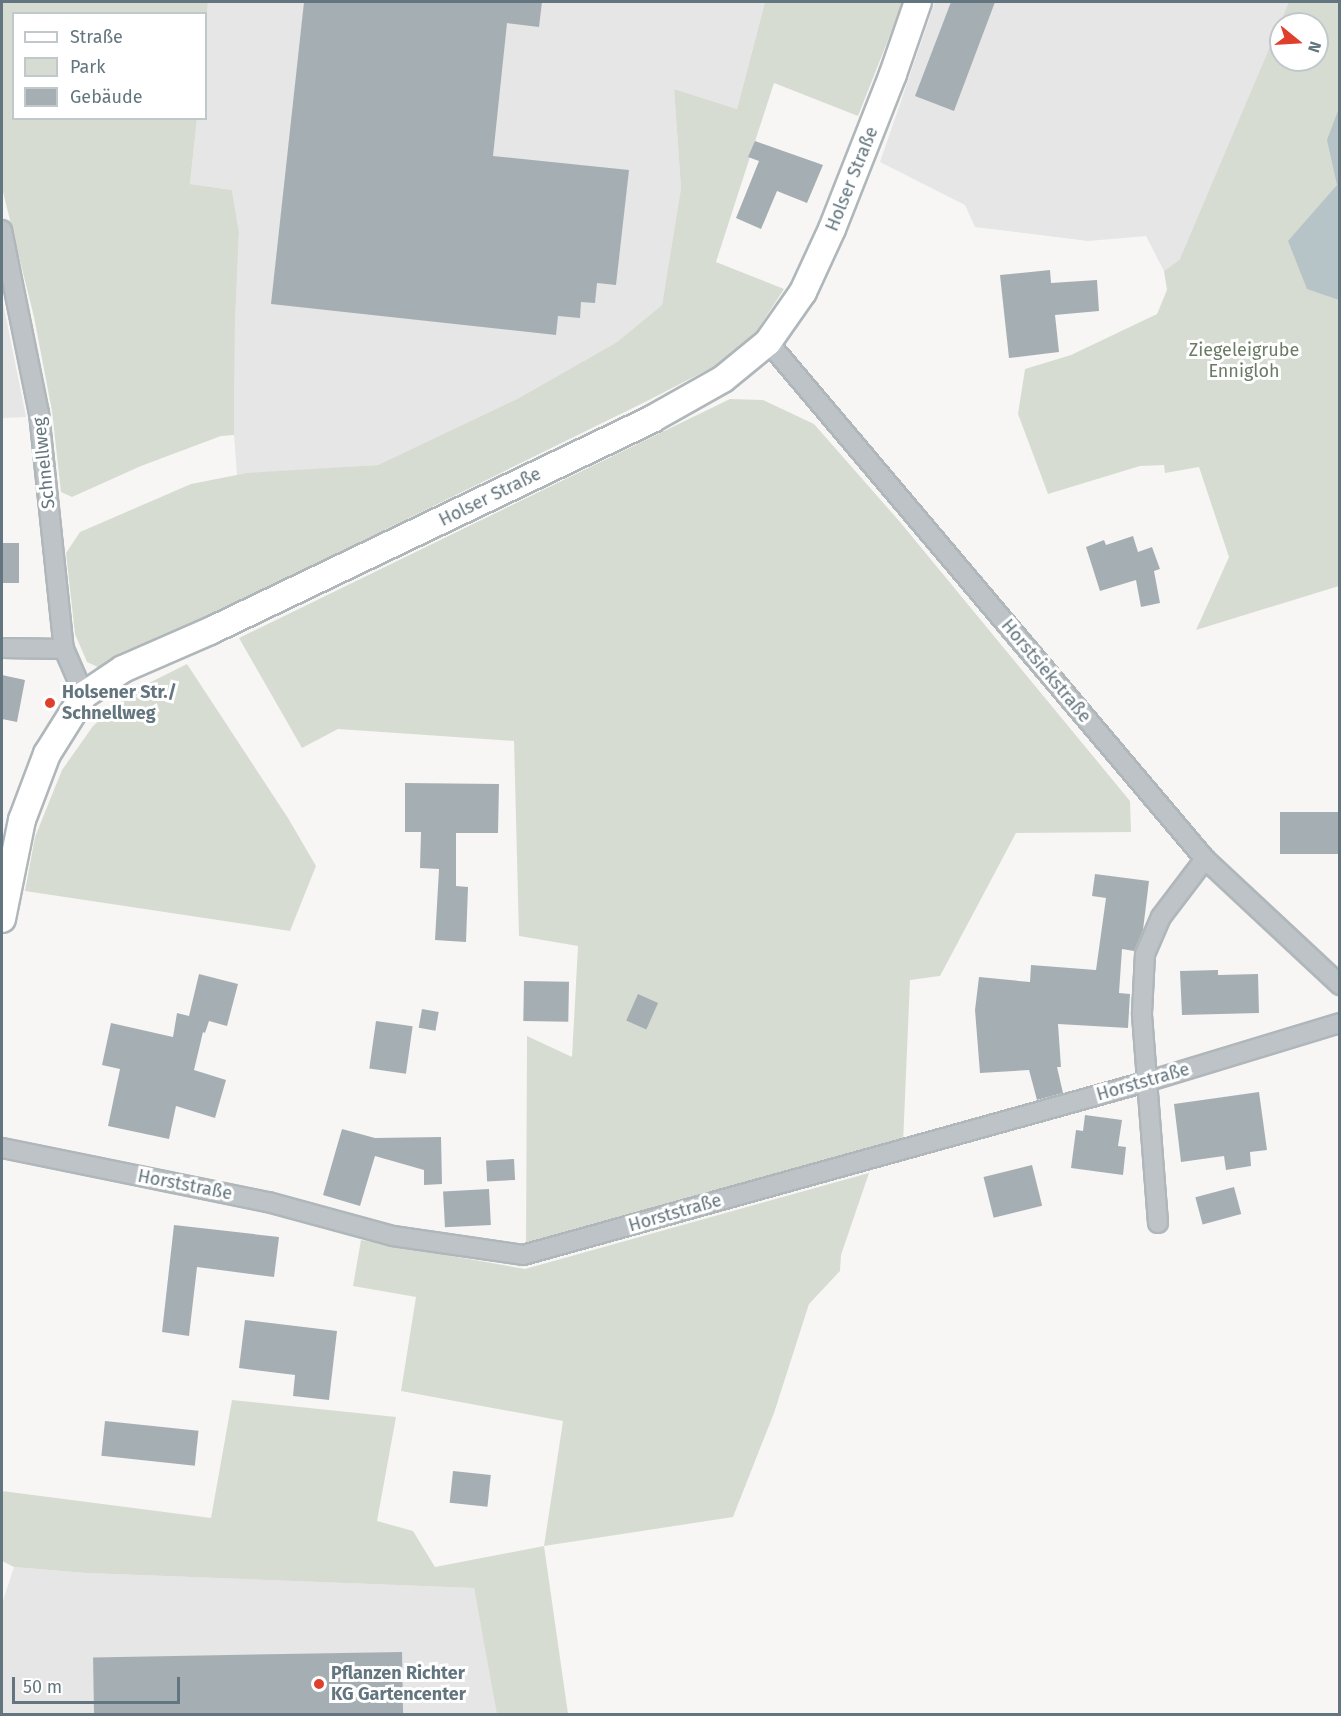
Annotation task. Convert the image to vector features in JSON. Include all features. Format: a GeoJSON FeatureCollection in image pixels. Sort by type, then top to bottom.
{"type":"FeatureCollection","features":[{"type":"Feature","properties":{"kind":"main road","name":"Holser Straße"},"geometry":{"type":"LineString","coordinates":[[2,919],[26,809],[47,754],[84,695],[123,669],[220,626],[652,419],[723,379],[768,342],[803,292],[832,229],[893,74],[918,2]]}},
{"type":"Feature","properties":{"kind":"street","name":"Schnellweg"},"geometry":{"type":"LineString","coordinates":[[2,230],[39,413],[64,649],[84,695]]}},
{"type":"Feature","properties":{"kind":"street","name":"Horstsiekstraße"},"geometry":{"type":"LineString","coordinates":[[768,342],[1204,859],[1340,985]]}},
{"type":"Feature","properties":{"kind":"street"},"geometry":{"type":"LineString","coordinates":[[2,648],[64,649]]}},
{"type":"Feature","properties":{"kind":"street"},"geometry":{"type":"LineString","coordinates":[[1158,1224],[1149,1081],[1142,1013],[1145,954],[1161,917],[1204,859]]}},
{"type":"Feature","properties":{"kind":"street","name":"Horststraße"},"geometry":{"type":"LineString","coordinates":[[2,1148],[268,1202],[393,1236],[523,1255],[1149,1081],[1340,1023]]}},
{"type":"Feature","properties":{"kind":"shaded area"},"geometry":{"type":"Polygon","coordinates":[[[208,2],[765,2],[737,109],[674,89],[681,188],[662,305],[617,342],[517,399],[378,465],[237,475],[234,434],[239,232],[232,190],[190,184],[197,120],[207,120],[208,2]]]}},
{"type":"Feature","properties":{"kind":"shaded area"},"geometry":{"type":"Polygon","coordinates":[[[935,2],[1292,2],[1287,12],[1269,12],[1269,72],[1276,72],[1210,236],[1164,271],[1146,236],[1088,241],[975,227],[965,205],[880,162],[935,2]]]}},
{"type":"Feature","properties":{"kind":"shaded area"},"geometry":{"type":"Polygon","coordinates":[[[1339,108],[1339,300],[1307,289],[1288,241],[1337,185],[1327,140],[1339,108]]]}},
{"type":"Feature","properties":{"kind":"shaded area"},"geometry":{"type":"Polygon","coordinates":[[[2,298],[26,417],[2,418],[2,298]]]}},
{"type":"Feature","properties":{"kind":"shaded area"},"geometry":{"type":"Polygon","coordinates":[[[14,1567],[86,1573],[474,1588],[498,1714],[2,1714],[2,1604],[14,1567]]]}},
{"type":"Feature","properties":{"kind":"green space"},"geometry":{"type":"Polygon","coordinates":[[[2,2],[208,2],[207,16],[207,12],[12,12],[12,120],[197,120],[190,184],[232,190],[239,232],[234,435],[221,436],[141,466],[72,497],[61,492],[52,411],[34,317],[2,188],[2,2]]]}},
{"type":"Feature","properties":{"kind":"green space"},"geometry":{"type":"Polygon","coordinates":[[[765,2],[903,2],[858,116],[774,83],[716,262],[784,289],[752,338],[713,367],[645,402],[102,669],[87,662],[75,634],[66,553],[80,532],[191,484],[247,473],[378,465],[517,399],[617,342],[662,305],[681,188],[674,89],[737,109],[765,2]]]}},
{"type":"Feature","properties":{"kind":"green space","name":"Ziegeleigrube Ennigloh"},"geometry":{"type":"Polygon","coordinates":[[[1289,2],[1339,2],[1339,586],[1196,630],[1229,557],[1199,467],[1165,473],[1164,465],[1140,466],[1048,494],[1018,414],[1025,369],[1071,355],[1157,314],[1167,290],[1164,271],[1180,259],[1269,49],[1269,72],[1329,72],[1329,12],[1285,12],[1289,2]]]}},
{"type":"Feature","properties":{"kind":"green space"},"geometry":{"type":"Polygon","coordinates":[[[730,399],[763,400],[814,424],[900,522],[1130,801],[1131,832],[1016,833],[940,976],[910,980],[903,1144],[526,1248],[527,1036],[572,1057],[578,946],[519,936],[514,741],[338,729],[302,748],[239,638],[730,399]]]}},
{"type":"Feature","properties":{"kind":"green space"},"geometry":{"type":"Polygon","coordinates":[[[187,664],[288,818],[316,866],[290,931],[25,891],[35,837],[62,770],[93,726],[133,691],[187,664]]]}},
{"type":"Feature","properties":{"kind":"green space"},"geometry":{"type":"Polygon","coordinates":[[[869,1173],[841,1255],[840,1271],[809,1304],[774,1413],[733,1517],[544,1546],[563,1421],[401,1391],[416,1297],[353,1286],[361,1240],[525,1269],[869,1173]]]}},
{"type":"Feature","properties":{"kind":"green space"},"geometry":{"type":"Polygon","coordinates":[[[232,1400],[396,1417],[377,1521],[413,1531],[435,1567],[544,1546],[568,1714],[497,1714],[474,1588],[86,1573],[14,1567],[2,1561],[2,1491],[211,1518],[232,1400]]]}},
{"type":"Feature","properties":{"kind":"building"},"geometry":{"type":"Polygon","coordinates":[[[304,2],[542,2],[539,27],[507,23],[493,156],[629,170],[616,285],[597,283],[595,303],[581,302],[580,318],[558,316],[556,335],[271,304],[304,2]]]}},
{"type":"Feature","properties":{"kind":"building"},"geometry":{"type":"Polygon","coordinates":[[[951,2],[995,2],[954,111],[915,96],[951,2]]]}},
{"type":"Feature","properties":{"kind":"building"},"geometry":{"type":"Polygon","coordinates":[[[755,141],[823,165],[807,203],[777,191],[761,229],[736,218],[759,161],[748,157],[755,141]]]}},
{"type":"Feature","properties":{"kind":"building"},"geometry":{"type":"Polygon","coordinates":[[[1050,270],[1051,283],[1097,280],[1099,311],[1055,315],[1059,352],[1009,358],[1000,275],[1050,270]]]}},
{"type":"Feature","properties":{"kind":"building"},"geometry":{"type":"Polygon","coordinates":[[[1133,536],[1138,552],[1152,547],[1160,569],[1154,571],[1160,603],[1141,607],[1136,580],[1100,591],[1086,547],[1104,540],[1106,545],[1133,536]]]}},
{"type":"Feature","properties":{"kind":"building"},"geometry":{"type":"Polygon","coordinates":[[[2,543],[19,543],[19,583],[2,583],[2,543]]]}},
{"type":"Feature","properties":{"kind":"building"},"geometry":{"type":"Polygon","coordinates":[[[2,675],[25,680],[17,722],[2,719],[2,675]]]}},
{"type":"Feature","properties":{"kind":"building"},"geometry":{"type":"Polygon","coordinates":[[[405,783],[499,784],[498,833],[456,833],[456,886],[468,887],[466,942],[435,940],[439,869],[420,868],[421,832],[405,832],[405,783]]]}},
{"type":"Feature","properties":{"kind":"building"},"geometry":{"type":"Polygon","coordinates":[[[1280,812],[1340,812],[1340,854],[1280,854],[1280,812]]]}},
{"type":"Feature","properties":{"kind":"building"},"geometry":{"type":"Polygon","coordinates":[[[1095,874],[1149,881],[1143,930],[1134,951],[1122,949],[1119,993],[1130,994],[1128,1028],[1058,1024],[1061,1067],[1057,1067],[1063,1093],[1037,1100],[1029,1070],[980,1073],[975,1010],[979,977],[1030,982],[1031,965],[1096,970],[1106,898],[1092,896],[1095,874]]]}},
{"type":"Feature","properties":{"kind":"building"},"geometry":{"type":"Polygon","coordinates":[[[1218,970],[1218,975],[1258,974],[1259,1013],[1182,1015],[1180,971],[1218,970]]]}},
{"type":"Feature","properties":{"kind":"building"},"geometry":{"type":"Polygon","coordinates":[[[199,974],[238,984],[227,1026],[209,1021],[205,1033],[203,1032],[194,1070],[226,1080],[215,1118],[176,1106],[169,1139],[108,1126],[120,1069],[102,1065],[111,1023],[173,1037],[177,1013],[189,1016],[199,974]]]}},
{"type":"Feature","properties":{"kind":"building"},"geometry":{"type":"Polygon","coordinates":[[[524,981],[569,982],[568,1022],[523,1021],[524,981]]]}},
{"type":"Feature","properties":{"kind":"building"},"geometry":{"type":"Polygon","coordinates":[[[638,994],[658,1003],[646,1029],[626,1020],[638,994]]]}},
{"type":"Feature","properties":{"kind":"building"},"geometry":{"type":"Polygon","coordinates":[[[422,1009],[439,1012],[435,1031],[419,1028],[422,1009]]]}},
{"type":"Feature","properties":{"kind":"building"},"geometry":{"type":"Polygon","coordinates":[[[376,1021],[413,1026],[406,1074],[369,1069],[376,1021]]]}},
{"type":"Feature","properties":{"kind":"building"},"geometry":{"type":"Polygon","coordinates":[[[1259,1092],[1267,1150],[1250,1152],[1251,1166],[1226,1170],[1224,1156],[1181,1162],[1174,1104],[1259,1092]]]}},
{"type":"Feature","properties":{"kind":"building"},"geometry":{"type":"Polygon","coordinates":[[[1085,1115],[1122,1120],[1118,1146],[1126,1147],[1123,1175],[1071,1168],[1076,1130],[1083,1131],[1085,1115]]]}},
{"type":"Feature","properties":{"kind":"building"},"geometry":{"type":"Polygon","coordinates":[[[342,1129],[375,1138],[441,1137],[442,1184],[424,1185],[424,1170],[375,1156],[360,1206],[323,1195],[342,1129]]]}},
{"type":"Feature","properties":{"kind":"building"},"geometry":{"type":"Polygon","coordinates":[[[514,1159],[515,1180],[487,1181],[486,1160],[514,1159]]]}},
{"type":"Feature","properties":{"kind":"building"},"geometry":{"type":"Polygon","coordinates":[[[1032,1165],[1042,1206],[994,1218],[983,1177],[1032,1165]]]}},
{"type":"Feature","properties":{"kind":"building"},"geometry":{"type":"Polygon","coordinates":[[[1234,1187],[1241,1214],[1203,1224],[1195,1197],[1234,1187]]]}},
{"type":"Feature","properties":{"kind":"building"},"geometry":{"type":"Polygon","coordinates":[[[489,1189],[491,1225],[445,1227],[443,1191],[489,1189]]]}},
{"type":"Feature","properties":{"kind":"building"},"geometry":{"type":"Polygon","coordinates":[[[174,1225],[279,1237],[274,1277],[197,1267],[189,1336],[162,1332],[174,1225]]]}},
{"type":"Feature","properties":{"kind":"building"},"geometry":{"type":"Polygon","coordinates":[[[245,1320],[337,1331],[329,1400],[293,1396],[295,1375],[239,1368],[245,1320]]]}},
{"type":"Feature","properties":{"kind":"building"},"geometry":{"type":"Polygon","coordinates":[[[105,1421],[198,1431],[195,1466],[101,1456],[105,1421]]]}},
{"type":"Feature","properties":{"kind":"building"},"geometry":{"type":"Polygon","coordinates":[[[453,1471],[491,1475],[487,1507],[450,1503],[453,1471]]]}},
{"type":"Feature","properties":{"kind":"building"},"geometry":{"type":"Polygon","coordinates":[[[402,1652],[403,1714],[94,1714],[93,1657],[402,1652]]]}},
{"type":"Feature","properties":{"kind":"place","name":"Holsener Str./ Schnellweg"},"geometry":{"type":"Point","coordinates":[50,703]}},
{"type":"Feature","properties":{"kind":"place","name":"Pflanzen Richter KG Gartencenter"},"geometry":{"type":"Point","coordinates":[319,1684]}}]}
